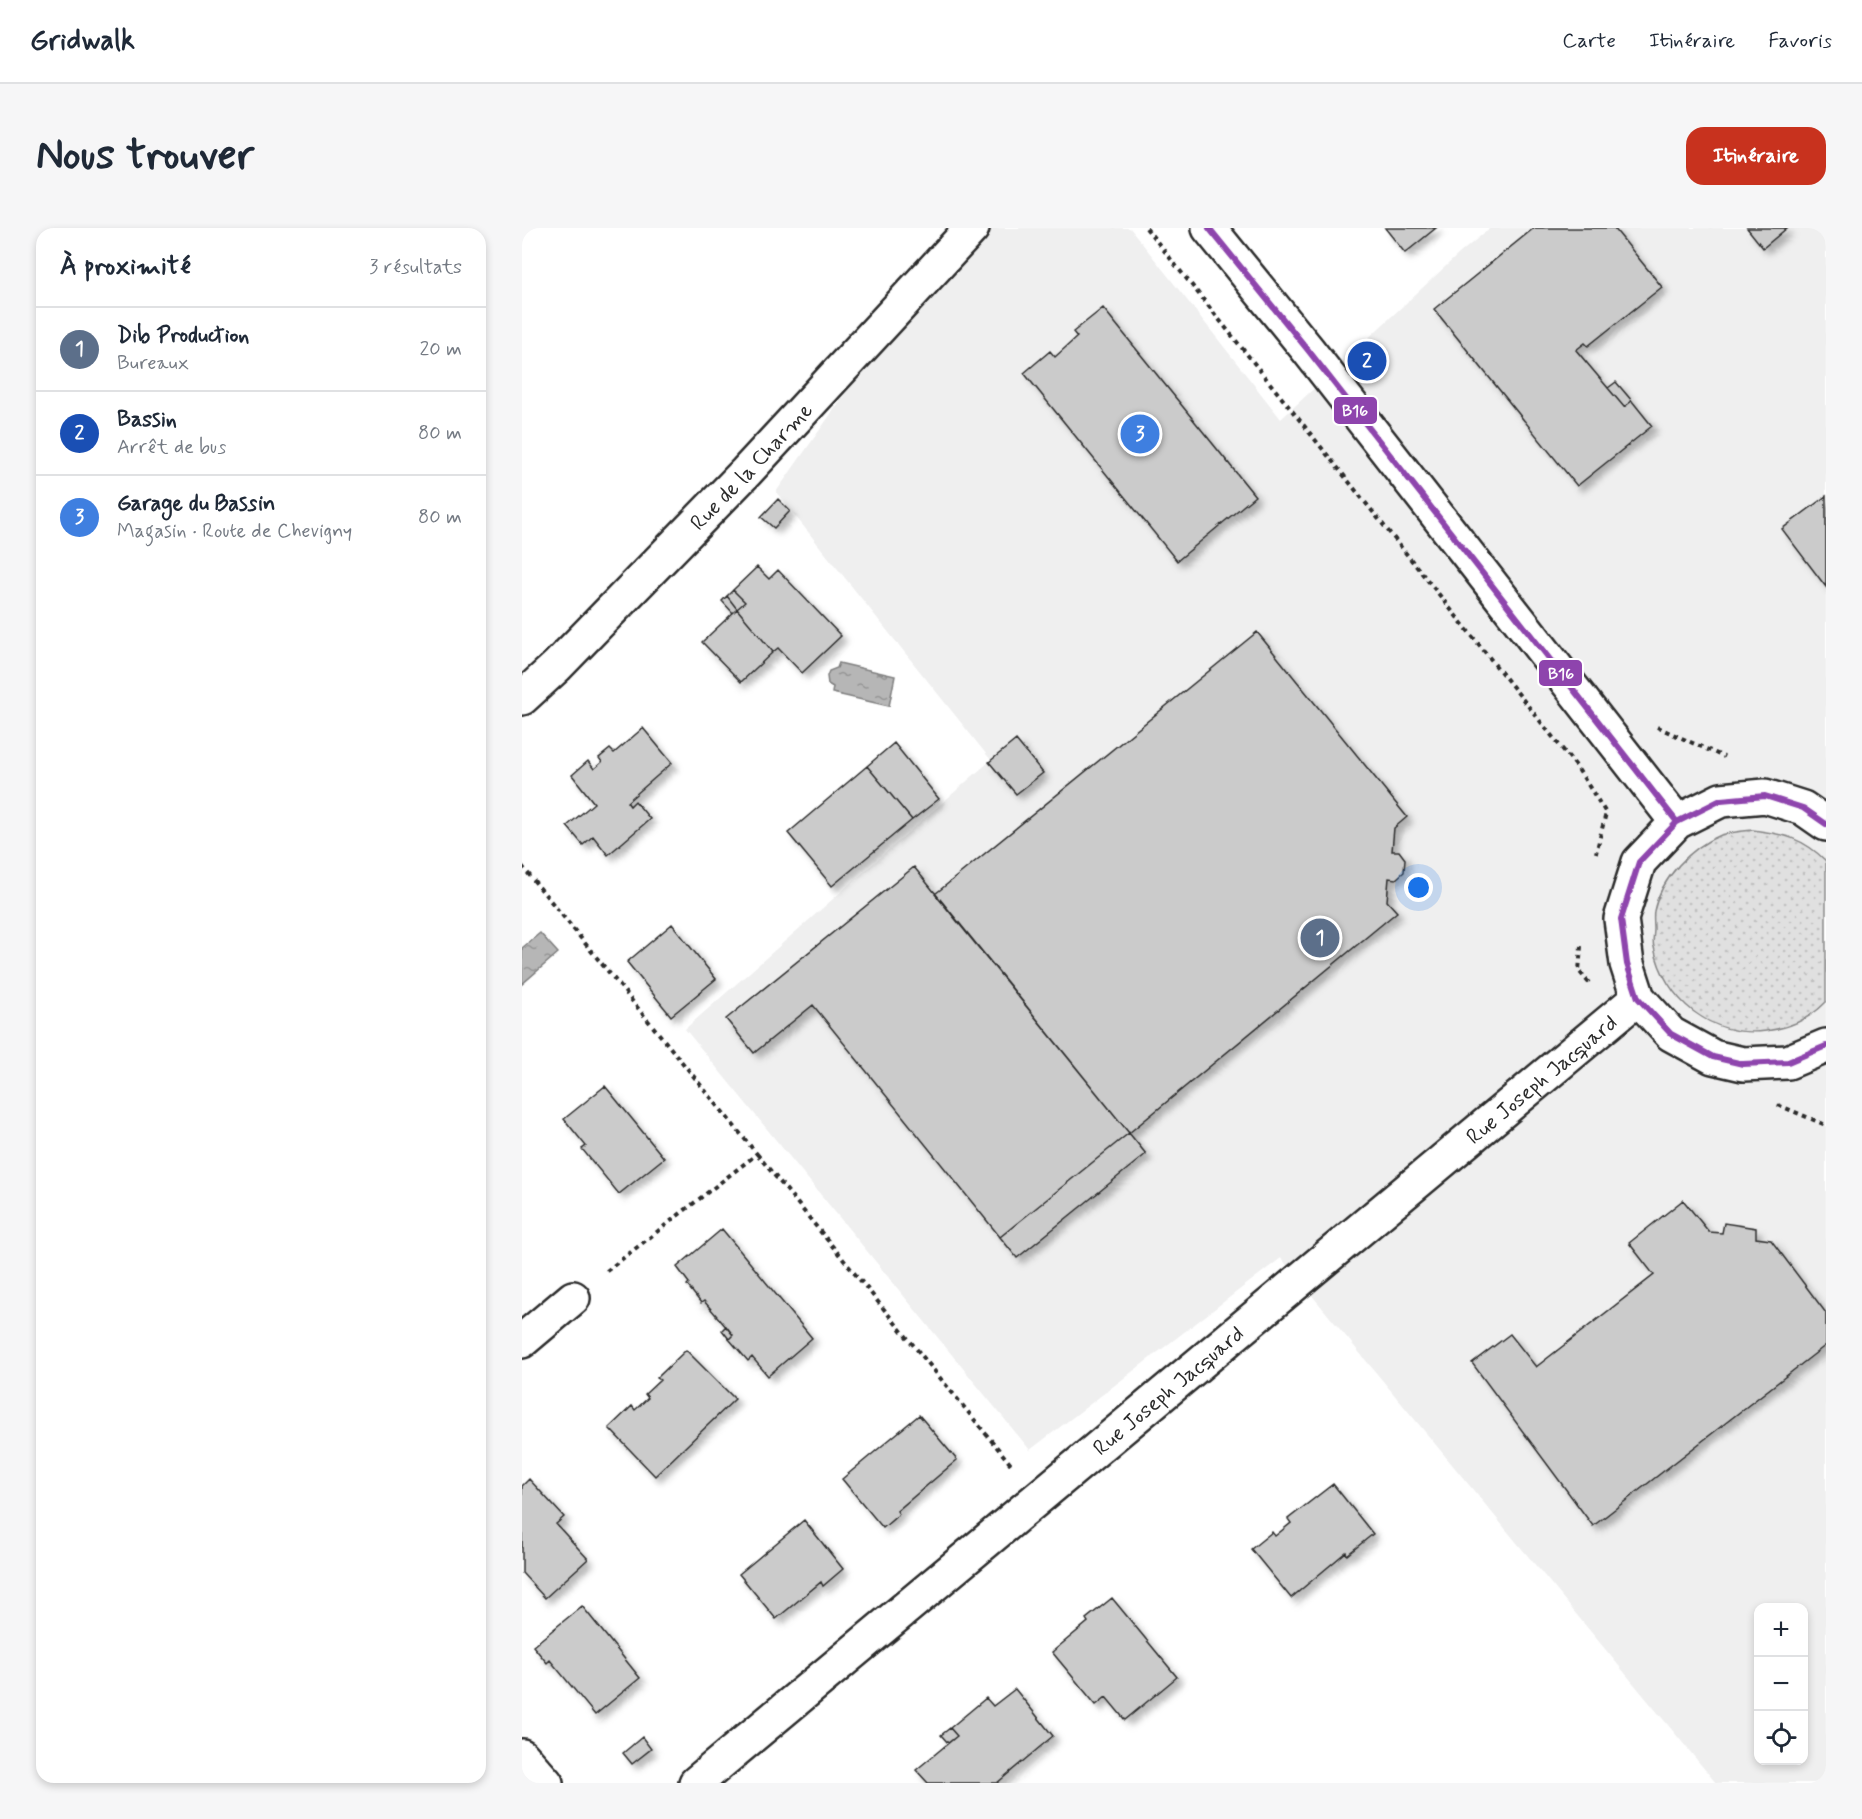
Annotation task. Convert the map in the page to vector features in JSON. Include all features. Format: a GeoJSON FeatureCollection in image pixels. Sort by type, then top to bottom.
{"type":"FeatureCollection","features":[{"type":"Feature","properties":{"kind":"street","name":"Rue de la Charme"},"geometry":{"type":"LineString","coordinates":[[522,698],[557,666],[746,472],[972,228]]}},
{"type":"Feature","properties":{"kind":"street"},"geometry":{"type":"LineString","coordinates":[[1209,228],[1316,360],[1677,822]]}},
{"type":"Feature","properties":{"kind":"street"},"geometry":{"type":"LineString","coordinates":[[1826,824],[1803,808],[1765,796],[1721,800],[1677,822],[1639,862],[1621,919],[1627,964],[1627,1007],[1713,1058],[1743,1064],[1788,1062],[1826,1046]]}},
{"type":"Feature","properties":{"kind":"street","name":"Rue Joseph Jacquard"},"geometry":{"type":"LineString","coordinates":[[696,1783],[1627,1007]]}},
{"type":"Feature","properties":{"kind":"street"},"geometry":{"type":"LineString","coordinates":[[522,1341],[573,1298]]}},
{"type":"Feature","properties":{"kind":"street"},"geometry":{"type":"LineString","coordinates":[[522,1756],[546,1783]]}},
{"type":"Feature","properties":{"kind":"path"},"geometry":{"type":"LineString","coordinates":[[1146,228],[1576,766],[1606,813],[1595,855]]}},
{"type":"Feature","properties":{"kind":"path"},"geometry":{"type":"LineString","coordinates":[[1650,718],[1657,728],[1723,757],[1734,759]]}},
{"type":"Feature","properties":{"kind":"path"},"geometry":{"type":"LineString","coordinates":[[522,866],[1038,1497]]}},
{"type":"Feature","properties":{"kind":"path"},"geometry":{"type":"LineString","coordinates":[[1582,935],[1579,970],[1627,1007]]}},
{"type":"Feature","properties":{"kind":"path"},"geometry":{"type":"LineString","coordinates":[[1776,1104],[1826,1125]]}},
{"type":"Feature","properties":{"kind":"path"},"geometry":{"type":"LineString","coordinates":[[573,1298],[757,1154]]}},
{"type":"Feature","properties":{"kind":"shaded area"},"geometry":{"type":"Polygon","coordinates":[[[962,228],[1130,228],[1281,419],[1490,228],[1826,228],[1826,1783],[1716,1783],[1281,1258],[1030,1450],[685,1029],[991,760],[776,492],[962,228]]]}},
{"type":"Feature","properties":{"kind":"shaded area"},"geometry":{"type":"Polygon","coordinates":[[[1753,830],[1792,838],[1818,853],[1826,861],[1826,1002],[1806,1018],[1783,1028],[1746,1032],[1709,1021],[1694,1012],[1680,999],[1659,966],[1653,943],[1654,911],[1670,876],[1699,847],[1721,835],[1753,830]]]}},
{"type":"Feature","properties":{"kind":"water"},"geometry":{"type":"Polygon","coordinates":[[[839,663],[895,676],[889,706],[832,693],[833,687],[828,684],[827,676],[829,671],[837,668],[839,663]]]}},
{"type":"Feature","properties":{"kind":"water"},"geometry":{"type":"Polygon","coordinates":[[[540,933],[558,953],[522,984],[522,948],[540,933]]]}},
{"type":"Feature","properties":{"kind":"building"},"geometry":{"type":"Polygon","coordinates":[[[1385,228],[1436,228],[1405,253],[1385,228]]]}},
{"type":"Feature","properties":{"kind":"building"},"geometry":{"type":"Polygon","coordinates":[[[1534,228],[1614,228],[1662,287],[1588,346],[1585,343],[1576,350],[1624,407],[1632,401],[1652,426],[1577,486],[1434,309],[1534,228]]]}},
{"type":"Feature","properties":{"kind":"building"},"geometry":{"type":"Polygon","coordinates":[[[1747,228],[1787,228],[1763,248],[1747,228]]]}},
{"type":"Feature","properties":{"kind":"building"},"geometry":{"type":"Polygon","coordinates":[[[1103,308],[1255,496],[1177,561],[1024,373],[1050,351],[1055,357],[1077,337],[1073,332],[1103,308]]]}},
{"type":"Feature","properties":{"kind":"building"},"geometry":{"type":"Polygon","coordinates":[[[1616,382],[1632,401],[1624,407],[1608,388],[1616,382]]]}},
{"type":"Feature","properties":{"kind":"building"},"geometry":{"type":"Polygon","coordinates":[[[1826,496],[1826,587],[1782,529],[1826,496]]]}},
{"type":"Feature","properties":{"kind":"building"},"geometry":{"type":"Polygon","coordinates":[[[778,499],[790,511],[774,528],[761,517],[778,499]]]}},
{"type":"Feature","properties":{"kind":"building"},"geometry":{"type":"Polygon","coordinates":[[[757,567],[769,579],[778,570],[841,636],[802,673],[778,648],[773,652],[737,609],[745,602],[733,590],[757,567]]]}},
{"type":"Feature","properties":{"kind":"building"},"geometry":{"type":"Polygon","coordinates":[[[733,590],[745,602],[737,609],[727,596],[733,590]]]}},
{"type":"Feature","properties":{"kind":"building"},"geometry":{"type":"Polygon","coordinates":[[[727,596],[737,609],[733,613],[722,601],[727,596]]]}},
{"type":"Feature","properties":{"kind":"building"},"geometry":{"type":"Polygon","coordinates":[[[737,609],[773,652],[741,682],[702,642],[737,609]]]}},
{"type":"Feature","properties":{"kind":"building"},"geometry":{"type":"Polygon","coordinates":[[[1257,632],[1407,817],[1394,828],[1392,851],[1399,851],[1405,859],[1404,872],[1396,879],[1389,878],[1387,901],[1397,912],[1129,1133],[935,894],[1257,632]]]}},
{"type":"Feature","properties":{"kind":"building"},"geometry":{"type":"Polygon","coordinates":[[[643,728],[672,763],[627,802],[630,806],[635,801],[650,819],[608,855],[593,836],[583,845],[567,826],[594,803],[572,775],[588,761],[594,769],[602,762],[599,758],[610,749],[614,753],[643,728]]]}},
{"type":"Feature","properties":{"kind":"building"},"geometry":{"type":"Polygon","coordinates":[[[1016,740],[1043,773],[1016,794],[989,762],[1016,740]]]}},
{"type":"Feature","properties":{"kind":"building"},"geometry":{"type":"Polygon","coordinates":[[[894,743],[939,799],[912,820],[867,766],[894,743]]]}},
{"type":"Feature","properties":{"kind":"building"},"geometry":{"type":"Polygon","coordinates":[[[867,766],[912,820],[832,886],[788,833],[867,766]]]}},
{"type":"Feature","properties":{"kind":"building"},"geometry":{"type":"Polygon","coordinates":[[[914,867],[1129,1133],[1000,1237],[813,1005],[754,1053],[726,1019],[914,867]]]}},
{"type":"Feature","properties":{"kind":"building"},"geometry":{"type":"Polygon","coordinates":[[[672,924],[716,979],[671,1016],[627,962],[672,924]]]}},
{"type":"Feature","properties":{"kind":"building"},"geometry":{"type":"Polygon","coordinates":[[[605,1086],[664,1158],[619,1194],[582,1149],[586,1146],[564,1119],[605,1086]]]}},
{"type":"Feature","properties":{"kind":"building"},"geometry":{"type":"Polygon","coordinates":[[[1129,1133],[1146,1154],[1017,1258],[1000,1237],[1129,1133]]]}},
{"type":"Feature","properties":{"kind":"building"},"geometry":{"type":"Polygon","coordinates":[[[1683,1200],[1709,1232],[1722,1233],[1724,1223],[1756,1228],[1756,1238],[1771,1240],[1826,1313],[1826,1345],[1593,1526],[1472,1363],[1510,1334],[1536,1367],[1654,1275],[1629,1243],[1683,1200]]]}},
{"type":"Feature","properties":{"kind":"building"},"geometry":{"type":"Polygon","coordinates":[[[722,1229],[812,1338],[768,1376],[752,1357],[748,1361],[729,1339],[733,1335],[704,1301],[701,1303],[677,1267],[722,1229]]]}},
{"type":"Feature","properties":{"kind":"building"},"geometry":{"type":"Polygon","coordinates":[[[726,1326],[733,1335],[729,1339],[722,1330],[726,1326]]]}},
{"type":"Feature","properties":{"kind":"building"},"geometry":{"type":"Polygon","coordinates":[[[686,1350],[735,1399],[655,1476],[609,1428],[632,1406],[635,1410],[648,1398],[645,1394],[660,1380],[657,1378],[686,1350]]]}},
{"type":"Feature","properties":{"kind":"building"},"geometry":{"type":"Polygon","coordinates":[[[919,1415],[957,1460],[897,1511],[899,1514],[883,1528],[842,1479],[919,1415]]]}},
{"type":"Feature","properties":{"kind":"building"},"geometry":{"type":"Polygon","coordinates":[[[529,1479],[564,1517],[556,1524],[588,1559],[545,1598],[522,1573],[522,1486],[529,1479]]]}},
{"type":"Feature","properties":{"kind":"building"},"geometry":{"type":"Polygon","coordinates":[[[1333,1484],[1373,1534],[1347,1555],[1346,1552],[1291,1598],[1251,1549],[1272,1532],[1275,1536],[1291,1523],[1288,1519],[1333,1484]]]}},
{"type":"Feature","properties":{"kind":"building"},"geometry":{"type":"Polygon","coordinates":[[[804,1520],[843,1569],[823,1586],[821,1582],[776,1619],[739,1574],[804,1520]]]}},
{"type":"Feature","properties":{"kind":"building"},"geometry":{"type":"Polygon","coordinates":[[[1112,1598],[1177,1677],[1125,1720],[1106,1697],[1096,1705],[1052,1652],[1112,1598]]]}},
{"type":"Feature","properties":{"kind":"building"},"geometry":{"type":"Polygon","coordinates":[[[582,1606],[640,1678],[595,1715],[550,1660],[547,1663],[533,1646],[582,1606]]]}},
{"type":"Feature","properties":{"kind":"building"},"geometry":{"type":"Polygon","coordinates":[[[1015,1689],[1053,1736],[997,1783],[928,1783],[916,1770],[957,1736],[950,1728],[986,1698],[993,1706],[1015,1689]]]}},
{"type":"Feature","properties":{"kind":"building"},"geometry":{"type":"Polygon","coordinates":[[[950,1728],[957,1736],[948,1743],[941,1735],[950,1728]]]}},
{"type":"Feature","properties":{"kind":"building"},"geometry":{"type":"Polygon","coordinates":[[[642,1737],[651,1749],[632,1764],[623,1753],[642,1737]]]}},
{"type":"Feature","properties":{"kind":"transit line","name":"B16"},"geometry":{"type":"LineString","coordinates":[[1209,228],[1308,350],[1677,822]]}},
{"type":"Feature","properties":{"kind":"transit line","name":"B16"},"geometry":{"type":"LineString","coordinates":[[1826,824],[1803,808],[1765,796],[1721,800],[1677,822],[1639,862],[1621,919],[1627,964],[1638,998],[1671,1034],[1713,1057],[1743,1064],[1788,1062],[1826,1046]]}},
{"type":"Feature","properties":{"kind":"place","name":"Bassin"},"geometry":{"type":"Point","coordinates":[1367,361]}},
{"type":"Feature","properties":{"kind":"place","name":"Garage du Bassin"},"geometry":{"type":"Point","coordinates":[1140,434]}},
{"type":"Feature","properties":{"kind":"place","name":"Dib Production"},"geometry":{"type":"Point","coordinates":[1320,938]}}]}
